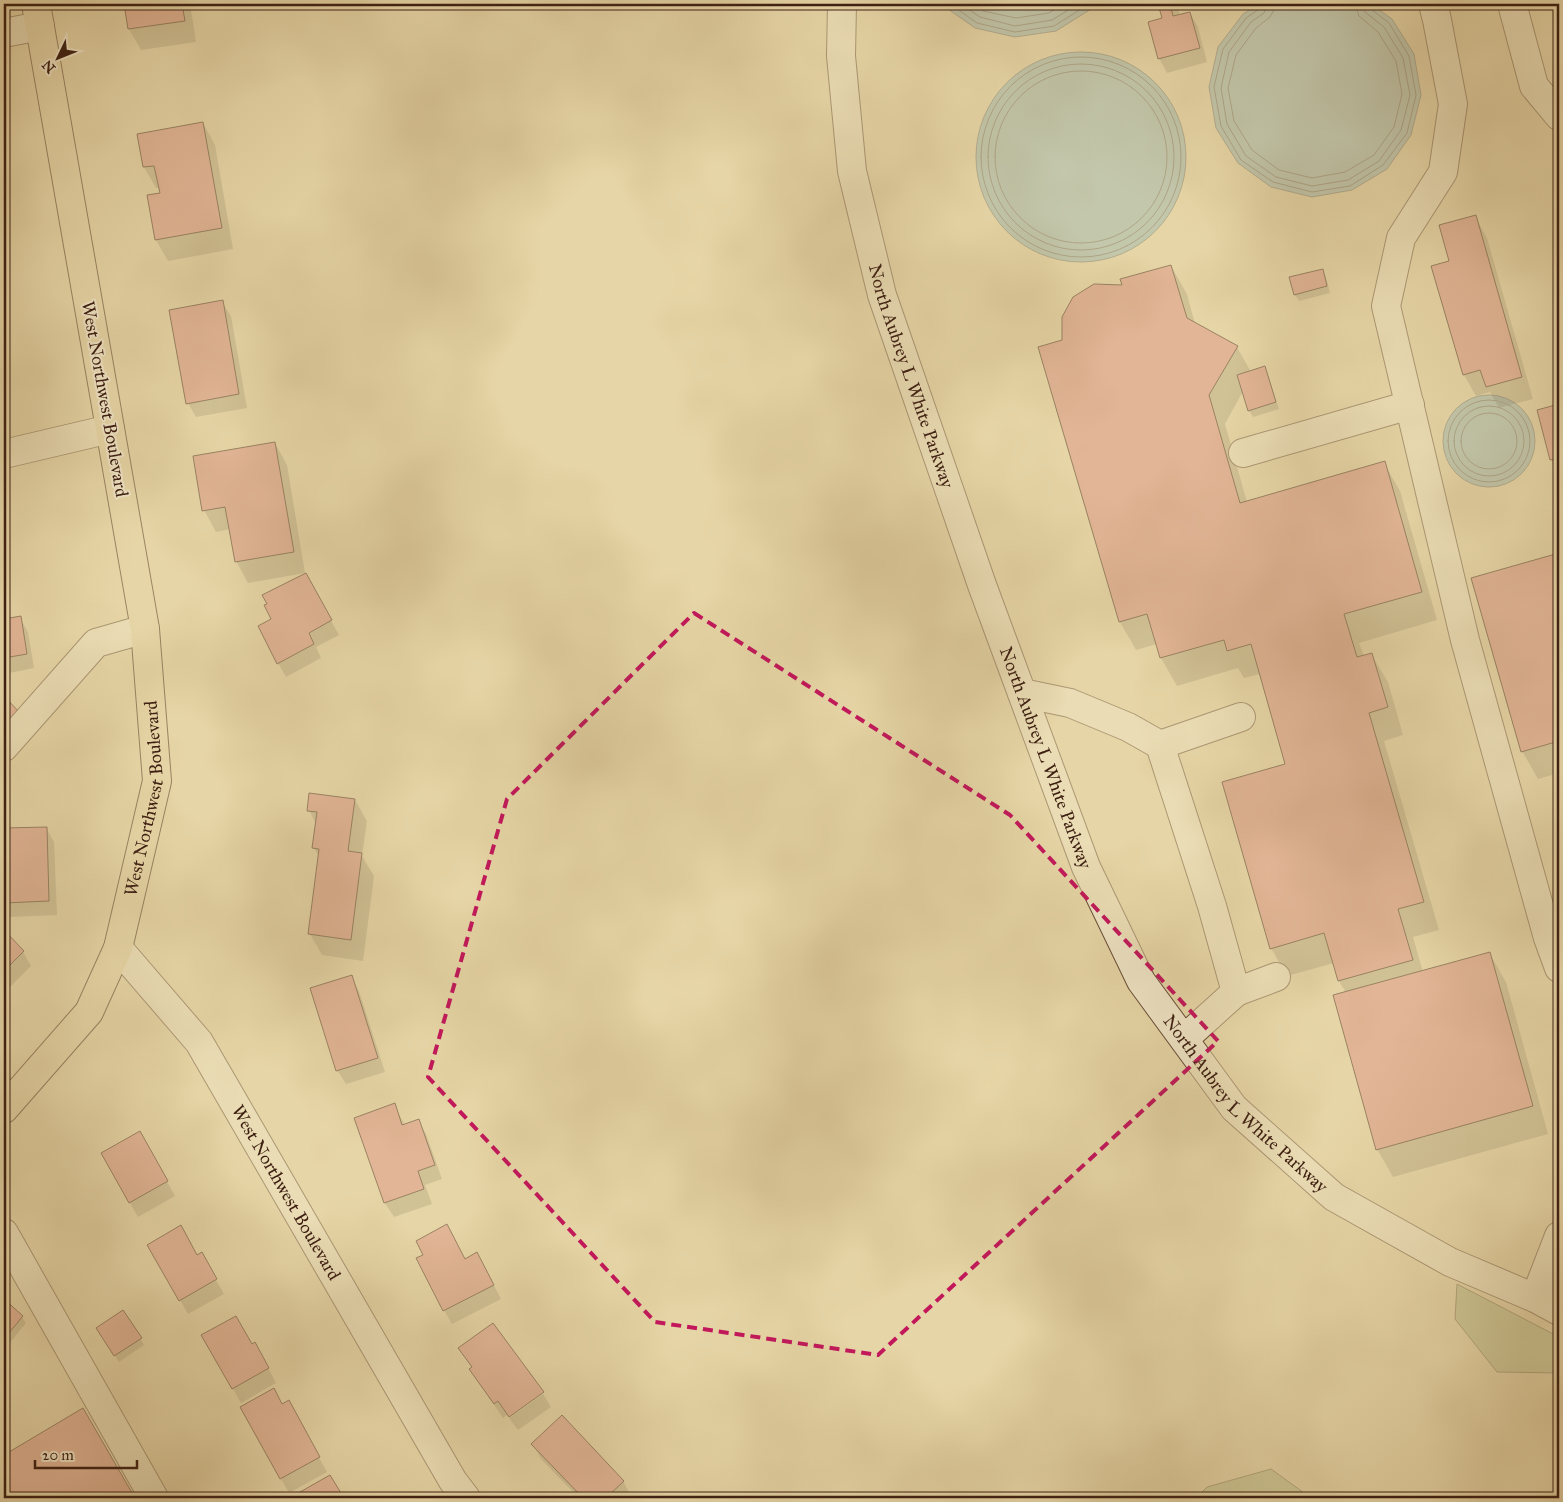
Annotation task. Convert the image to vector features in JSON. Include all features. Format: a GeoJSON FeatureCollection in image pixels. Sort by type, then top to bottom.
{"type":"FeatureCollection","features":[{"type":"Feature","properties":{"kind":"main road","name":"West Northwest Boulevard"},"geometry":{"type":"LineString","coordinates":[[38,15],[145,629],[157,781],[118,948]]}},
{"type":"Feature","properties":{"kind":"main road"},"geometry":{"type":"LineString","coordinates":[[4,1109],[89,1012],[118,948]]}},
{"type":"Feature","properties":{"kind":"street","name":"North Aubrey L White Parkway"},"geometry":{"type":"LineString","coordinates":[[842,4],[841,56],[852,171],[882,295],[979,576],[1086,867],[1141,981],[1234,1108],[1334,1197],[1450,1262],[1535,1298],[1559,1311]]}},
{"type":"Feature","properties":{"kind":"street"},"geometry":{"type":"LineString","coordinates":[[1433,4],[1438,20],[1453,104],[1443,172],[1401,238],[1386,306],[1465,640],[1548,938],[1559,968]]}},
{"type":"Feature","properties":{"kind":"street"},"geometry":{"type":"LineString","coordinates":[[1512,4],[1534,86],[1559,116]]}},
{"type":"Feature","properties":{"kind":"street"},"geometry":{"type":"LineString","coordinates":[[4,33],[38,15]]}},
{"type":"Feature","properties":{"kind":"street"},"geometry":{"type":"LineString","coordinates":[[1243,453],[1410,405]]}},
{"type":"Feature","properties":{"kind":"street"},"geometry":{"type":"LineString","coordinates":[[4,454],[110,429]]}},
{"type":"Feature","properties":{"kind":"street"},"geometry":{"type":"LineString","coordinates":[[4,747],[96,643],[145,629]]}},
{"type":"Feature","properties":{"kind":"street"},"geometry":{"type":"LineString","coordinates":[[1022,693],[1070,702],[1128,727],[1160,745],[1212,906],[1236,992]]}},
{"type":"Feature","properties":{"kind":"street"},"geometry":{"type":"LineString","coordinates":[[1160,745],[1241,717]]}},
{"type":"Feature","properties":{"kind":"street","name":"West Northwest Boulevard"},"geometry":{"type":"LineString","coordinates":[[118,948],[199,1042],[453,1481],[466,1498]]}},
{"type":"Feature","properties":{"kind":"street"},"geometry":{"type":"LineString","coordinates":[[1184,1039],[1236,992],[1276,976]]}},
{"type":"Feature","properties":{"kind":"street"},"geometry":{"type":"LineString","coordinates":[[4,1233],[154,1498]]}},
{"type":"Feature","properties":{"kind":"street"},"geometry":{"type":"LineString","coordinates":[[1535,1298],[1559,1236]]}},
{"type":"Feature","properties":{"kind":"highlighted area"},"geometry":{"type":"Polygon","coordinates":[[[694,613],[1010,815],[1218,1041],[878,1355],[655,1322],[428,1077],[507,799],[694,613]]]}},
{"type":"Feature","properties":{"kind":"green space"},"geometry":{"type":"Polygon","coordinates":[[[1457,1284],[1559,1337],[1559,1373],[1497,1372],[1455,1319],[1457,1284]]]}},
{"type":"Feature","properties":{"kind":"green space"},"geometry":{"type":"Polygon","coordinates":[[[1271,1469],[1311,1498],[1196,1498],[1207,1487],[1271,1469]]]}},
{"type":"Feature","properties":{"kind":"water"},"geometry":{"type":"Polygon","coordinates":[[[941,4],[1095,4],[1091,9],[1056,31],[1015,37],[975,28],[941,4]]]}},
{"type":"Feature","properties":{"kind":"water"},"geometry":{"type":"Polygon","coordinates":[[[1259,4],[1371,4],[1392,19],[1414,54],[1421,95],[1411,135],[1387,169],[1352,190],[1312,197],[1271,187],[1238,163],[1216,128],[1209,87],[1218,47],[1243,14],[1259,4]]]}},
{"type":"Feature","properties":{"kind":"water"},"geometry":{"type":"Polygon","coordinates":[[[1081,52],[1101,54],[1121,60],[1139,70],[1155,83],[1168,99],[1178,117],[1184,137],[1186,157],[1184,177],[1178,197],[1168,215],[1155,231],[1139,244],[1121,254],[1101,260],[1081,262],[1061,260],[1041,254],[1023,244],[1007,231],[994,215],[984,197],[978,177],[976,157],[978,137],[984,117],[994,99],[1007,83],[1023,70],[1041,60],[1061,54],[1081,52]]]}},
{"type":"Feature","properties":{"kind":"water"},"geometry":{"type":"Polygon","coordinates":[[[1480,395],[1498,395],[1515,402],[1528,415],[1535,432],[1535,450],[1528,467],[1515,480],[1498,487],[1480,487],[1463,480],[1450,467],[1443,450],[1443,432],[1450,415],[1463,402],[1480,395]]]}},
{"type":"Feature","properties":{"kind":"building"},"geometry":{"type":"Polygon","coordinates":[[[124,4],[182,4],[185,21],[128,29],[124,4]]]}},
{"type":"Feature","properties":{"kind":"building"},"geometry":{"type":"Polygon","coordinates":[[[1158,4],[1170,4],[1173,16],[1190,12],[1200,48],[1158,59],[1148,22],[1162,18],[1158,4]]]}},
{"type":"Feature","properties":{"kind":"building"},"geometry":{"type":"Polygon","coordinates":[[[203,122],[222,228],[155,240],[147,195],[160,193],[154,166],[143,167],[137,134],[203,122]]]}},
{"type":"Feature","properties":{"kind":"building"},"geometry":{"type":"Polygon","coordinates":[[[1476,215],[1522,377],[1486,387],[1480,370],[1463,375],[1431,266],[1449,261],[1439,225],[1476,215]]]}},
{"type":"Feature","properties":{"kind":"building"},"geometry":{"type":"Polygon","coordinates":[[[1171,265],[1187,318],[1238,346],[1209,395],[1240,503],[1385,461],[1422,592],[1344,614],[1357,657],[1372,653],[1388,707],[1369,713],[1424,902],[1398,909],[1413,960],[1338,981],[1324,933],[1270,949],[1222,782],[1285,764],[1251,644],[1227,651],[1224,640],[1160,658],[1147,614],[1119,622],[1038,347],[1062,340],[1062,317],[1073,297],[1094,284],[1122,285],[1120,279],[1171,265]]]}},
{"type":"Feature","properties":{"kind":"building"},"geometry":{"type":"Polygon","coordinates":[[[1323,269],[1327,286],[1294,295],[1289,277],[1323,269]]]}},
{"type":"Feature","properties":{"kind":"building"},"geometry":{"type":"Polygon","coordinates":[[[223,300],[239,394],[186,404],[169,310],[223,300]]]}},
{"type":"Feature","properties":{"kind":"building"},"geometry":{"type":"Polygon","coordinates":[[[1265,366],[1276,402],[1248,411],[1237,375],[1265,366]]]}},
{"type":"Feature","properties":{"kind":"building"},"geometry":{"type":"Polygon","coordinates":[[[1559,404],[1559,458],[1550,460],[1537,410],[1559,404]]]}},
{"type":"Feature","properties":{"kind":"building"},"geometry":{"type":"Polygon","coordinates":[[[275,442],[294,552],[235,562],[225,507],[202,511],[193,456],[275,442]]]}},
{"type":"Feature","properties":{"kind":"building"},"geometry":{"type":"Polygon","coordinates":[[[1559,553],[1559,741],[1521,752],[1471,578],[1559,553]]]}},
{"type":"Feature","properties":{"kind":"building"},"geometry":{"type":"Polygon","coordinates":[[[306,573],[332,620],[309,633],[314,644],[277,664],[258,626],[271,619],[264,605],[267,604],[262,595],[306,573]]]}},
{"type":"Feature","properties":{"kind":"building"},"geometry":{"type":"Polygon","coordinates":[[[21,616],[27,654],[4,658],[4,619],[21,616]]]}},
{"type":"Feature","properties":{"kind":"building"},"geometry":{"type":"Polygon","coordinates":[[[4,696],[20,713],[4,730],[4,696]]]}},
{"type":"Feature","properties":{"kind":"building"},"geometry":{"type":"Polygon","coordinates":[[[309,793],[355,799],[348,851],[362,853],[351,940],[308,934],[319,849],[312,848],[317,812],[307,811],[309,793]]]}},
{"type":"Feature","properties":{"kind":"building"},"geometry":{"type":"Polygon","coordinates":[[[47,827],[49,901],[4,903],[4,828],[47,827]]]}},
{"type":"Feature","properties":{"kind":"building"},"geometry":{"type":"Polygon","coordinates":[[[4,930],[24,951],[4,971],[4,930]]]}},
{"type":"Feature","properties":{"kind":"building"},"geometry":{"type":"Polygon","coordinates":[[[1490,952],[1533,1106],[1376,1150],[1333,995],[1490,952]]]}},
{"type":"Feature","properties":{"kind":"building"},"geometry":{"type":"Polygon","coordinates":[[[352,975],[378,1058],[336,1071],[310,988],[352,975]]]}},
{"type":"Feature","properties":{"kind":"building"},"geometry":{"type":"Polygon","coordinates":[[[395,1103],[402,1125],[419,1119],[435,1165],[418,1171],[424,1189],[384,1203],[354,1118],[395,1103]]]}},
{"type":"Feature","properties":{"kind":"building"},"geometry":{"type":"Polygon","coordinates":[[[140,1131],[168,1181],[129,1203],[101,1153],[140,1131]]]}},
{"type":"Feature","properties":{"kind":"building"},"geometry":{"type":"Polygon","coordinates":[[[447,1224],[465,1259],[477,1252],[494,1285],[443,1311],[416,1258],[423,1255],[416,1241],[447,1224]]]}},
{"type":"Feature","properties":{"kind":"building"},"geometry":{"type":"Polygon","coordinates":[[[181,1225],[197,1255],[202,1252],[217,1279],[179,1301],[147,1245],[181,1225]]]}},
{"type":"Feature","properties":{"kind":"building"},"geometry":{"type":"Polygon","coordinates":[[[4,1299],[23,1316],[4,1339],[4,1299]]]}},
{"type":"Feature","properties":{"kind":"building"},"geometry":{"type":"Polygon","coordinates":[[[123,1310],[142,1338],[114,1356],[96,1328],[123,1310]]]}},
{"type":"Feature","properties":{"kind":"building"},"geometry":{"type":"Polygon","coordinates":[[[236,1316],[252,1344],[255,1342],[269,1368],[232,1389],[201,1335],[236,1316]]]}},
{"type":"Feature","properties":{"kind":"building"},"geometry":{"type":"Polygon","coordinates":[[[493,1323],[544,1392],[509,1417],[498,1401],[494,1404],[469,1369],[472,1367],[458,1348],[493,1323]]]}},
{"type":"Feature","properties":{"kind":"building"},"geometry":{"type":"Polygon","coordinates":[[[274,1388],[282,1404],[289,1400],[320,1457],[280,1479],[240,1407],[274,1388]]]}},
{"type":"Feature","properties":{"kind":"building"},"geometry":{"type":"Polygon","coordinates":[[[83,1408],[135,1498],[4,1498],[4,1455],[83,1408]]]}},
{"type":"Feature","properties":{"kind":"building"},"geometry":{"type":"Polygon","coordinates":[[[562,1415],[624,1481],[606,1498],[583,1498],[531,1444],[562,1415]]]}},
{"type":"Feature","properties":{"kind":"building"},"geometry":{"type":"Polygon","coordinates":[[[330,1475],[344,1498],[294,1498],[293,1496],[330,1475]]]}}]}
